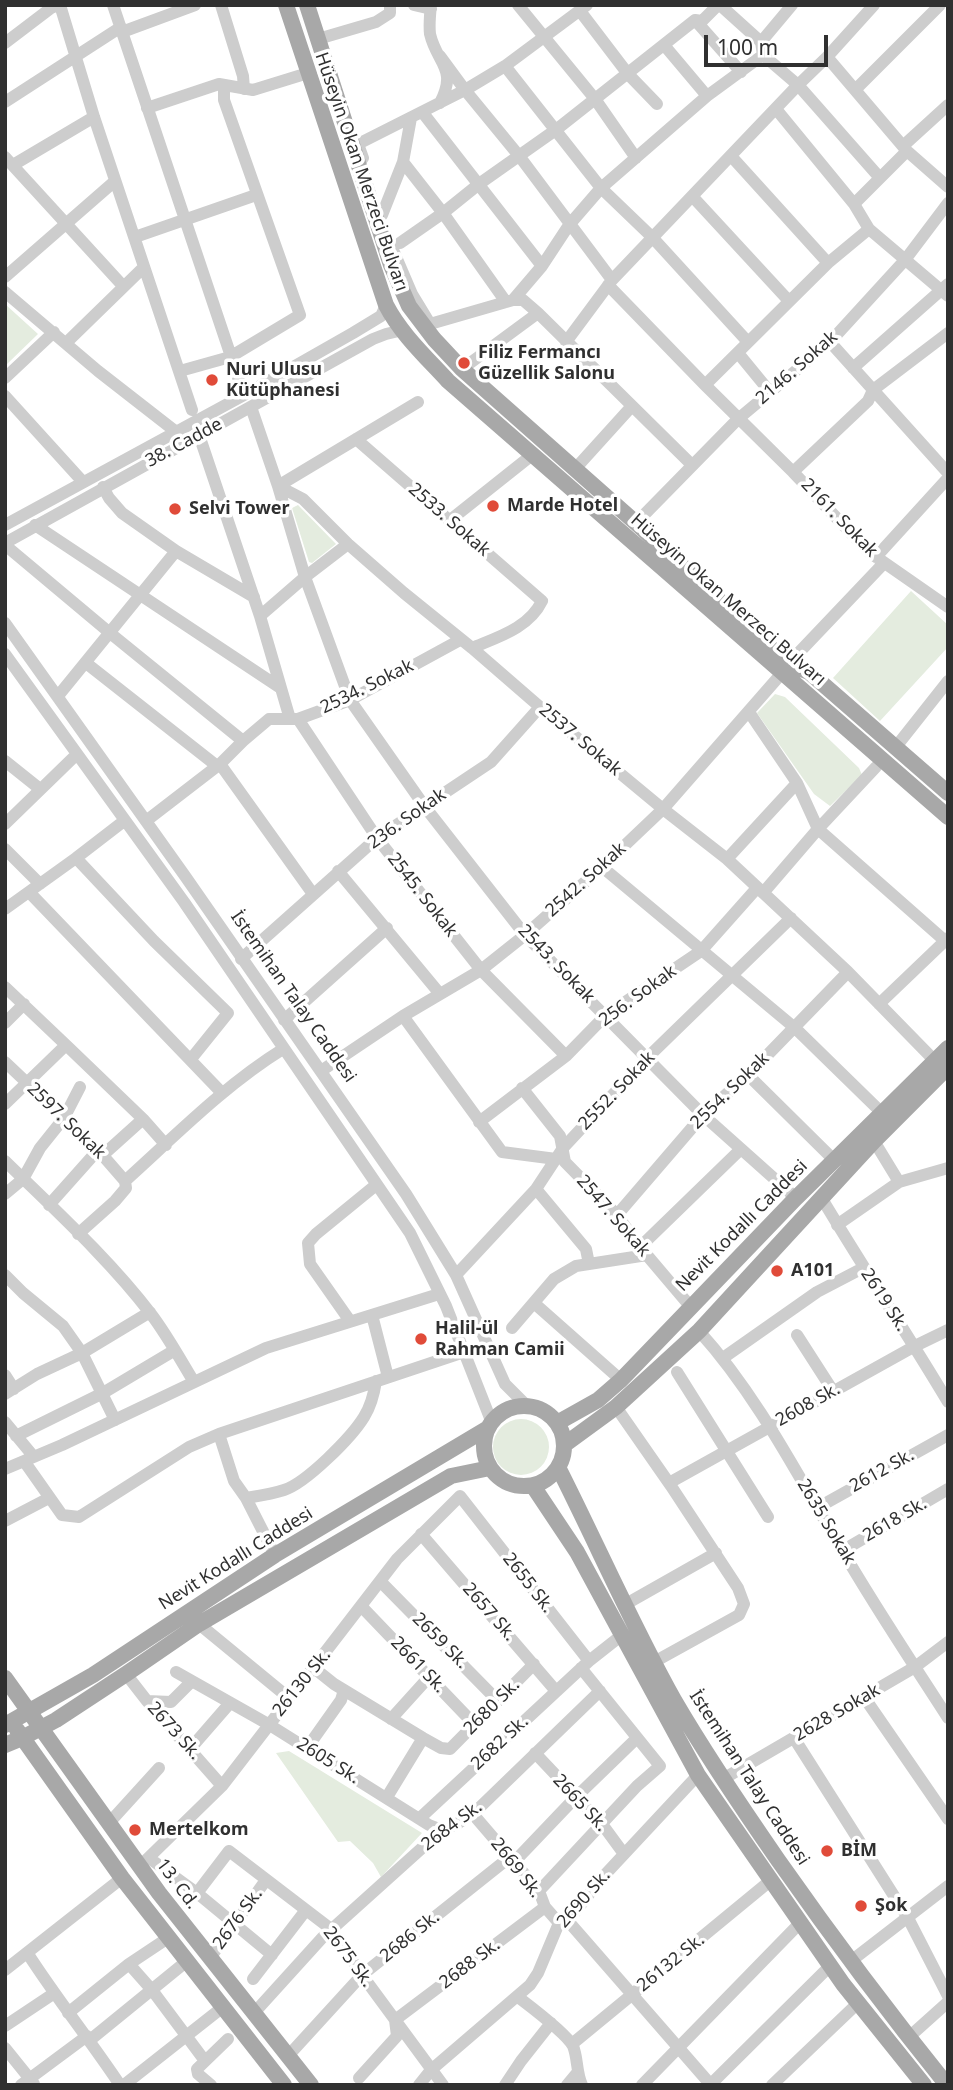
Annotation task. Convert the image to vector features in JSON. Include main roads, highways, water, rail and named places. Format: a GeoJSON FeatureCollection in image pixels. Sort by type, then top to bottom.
{"type":"FeatureCollection","features":[{"type":"Feature","properties":{"kind":"main road","name":"Hüseyin Okan Merzeci Bulvarı"},"geometry":{"type":"LineString","coordinates":[[286,5],[386,305],[403,330],[448,381],[532,455],[948,802]]}},
{"type":"Feature","properties":{"kind":"main road","name":"Hüseyin Okan Merzeci Bulvarı"},"geometry":{"type":"LineString","coordinates":[[307,5],[391,265],[409,306],[462,369],[636,523],[785,668],[948,817]]}},
{"type":"Feature","properties":{"kind":"main road"},"geometry":{"type":"LineString","coordinates":[[948,793],[808,672],[785,668],[795,696],[948,831]]}},
{"type":"Feature","properties":{"kind":"main road","name":"Nevit Kodallı Caddesi"},"geometry":{"type":"LineString","coordinates":[[564,1445],[616,1407],[699,1331],[821,1197],[944,1069],[948,1048]]}},
{"type":"Feature","properties":{"kind":"main road","name":"Nevit Kodallı Caddesi"},"geometry":{"type":"LineString","coordinates":[[557,1423],[598,1400],[621,1380],[881,1112],[944,1069]]}},
{"type":"Feature","properties":{"kind":"main road"},"geometry":{"type":"LineString","coordinates":[[527,1406],[549,1415],[557,1423],[564,1445],[563,1457],[558,1467],[543,1482],[533,1486],[508,1484],[490,1468],[484,1448],[490,1425],[504,1411],[527,1406]]}},
{"type":"Feature","properties":{"kind":"main road","name":"Nevit Kodallı Caddesi"},"geometry":{"type":"LineString","coordinates":[[7,1720],[30,1705],[61,1693],[91,1676],[275,1555],[490,1425]]}},
{"type":"Feature","properties":{"kind":"main road","name":"İstemihan Talay Caddesi"},"geometry":{"type":"LineString","coordinates":[[558,1467],[654,1661],[723,1780],[851,1961],[947,2085]]}},
{"type":"Feature","properties":{"kind":"main road"},"geometry":{"type":"LineString","coordinates":[[5,1745],[43,1732],[55,1720],[198,1624],[451,1476],[490,1468]]}},
{"type":"Feature","properties":{"kind":"main road","name":"İstemihan Talay Caddesi"},"geometry":{"type":"LineString","coordinates":[[533,1486],[577,1552],[698,1775],[830,1966],[924,2085]]}},
{"type":"Feature","properties":{"kind":"main road"},"geometry":{"type":"LineString","coordinates":[[30,1705],[58,1703],[82,1688],[91,1676]]}},
{"type":"Feature","properties":{"kind":"main road"},"geometry":{"type":"LineString","coordinates":[[5,1678],[21,1690],[40,1696],[61,1693]]}},
{"type":"Feature","properties":{"kind":"main road","name":"13. Cd."},"geometry":{"type":"LineString","coordinates":[[5,1678],[30,1705],[43,1732],[109,1823],[144,1862],[210,1958],[311,2085]]}},
{"type":"Feature","properties":{"kind":"main road"},"geometry":{"type":"LineString","coordinates":[[69,1768],[61,1746],[60,1727],[70,1711]]}},
{"type":"Feature","properties":{"kind":"main road"},"geometry":{"type":"LineString","coordinates":[[7,1720],[122,1878],[223,2007],[277,2082]]}},
{"type":"Feature","properties":{"kind":"main road"},"geometry":{"type":"LineString","coordinates":[[43,1732],[48,1756],[71,1786],[86,1790]]}},
{"type":"Feature","properties":{"kind":"place","name":"Filiz Fermancı Güzellik Salonu"},"geometry":{"type":"Point","coordinates":[464,363]}},
{"type":"Feature","properties":{"kind":"place","name":"Nuri Ulusu Kütüphanesi"},"geometry":{"type":"Point","coordinates":[212,380]}},
{"type":"Feature","properties":{"kind":"place","name":"Marde Hotel"},"geometry":{"type":"Point","coordinates":[493,506]}},
{"type":"Feature","properties":{"kind":"place","name":"Selvi Tower"},"geometry":{"type":"Point","coordinates":[175,509]}},
{"type":"Feature","properties":{"kind":"place","name":"A101"},"geometry":{"type":"Point","coordinates":[777,1271]}},
{"type":"Feature","properties":{"kind":"place","name":"Halil-ül Rahman Camii"},"geometry":{"type":"Point","coordinates":[421,1339]}},
{"type":"Feature","properties":{"kind":"place","name":"Mertelkom"},"geometry":{"type":"Point","coordinates":[135,1830]}},
{"type":"Feature","properties":{"kind":"place","name":"BİM"},"geometry":{"type":"Point","coordinates":[827,1851]}},
{"type":"Feature","properties":{"kind":"place","name":"Şok"},"geometry":{"type":"Point","coordinates":[861,1906]}}]}
